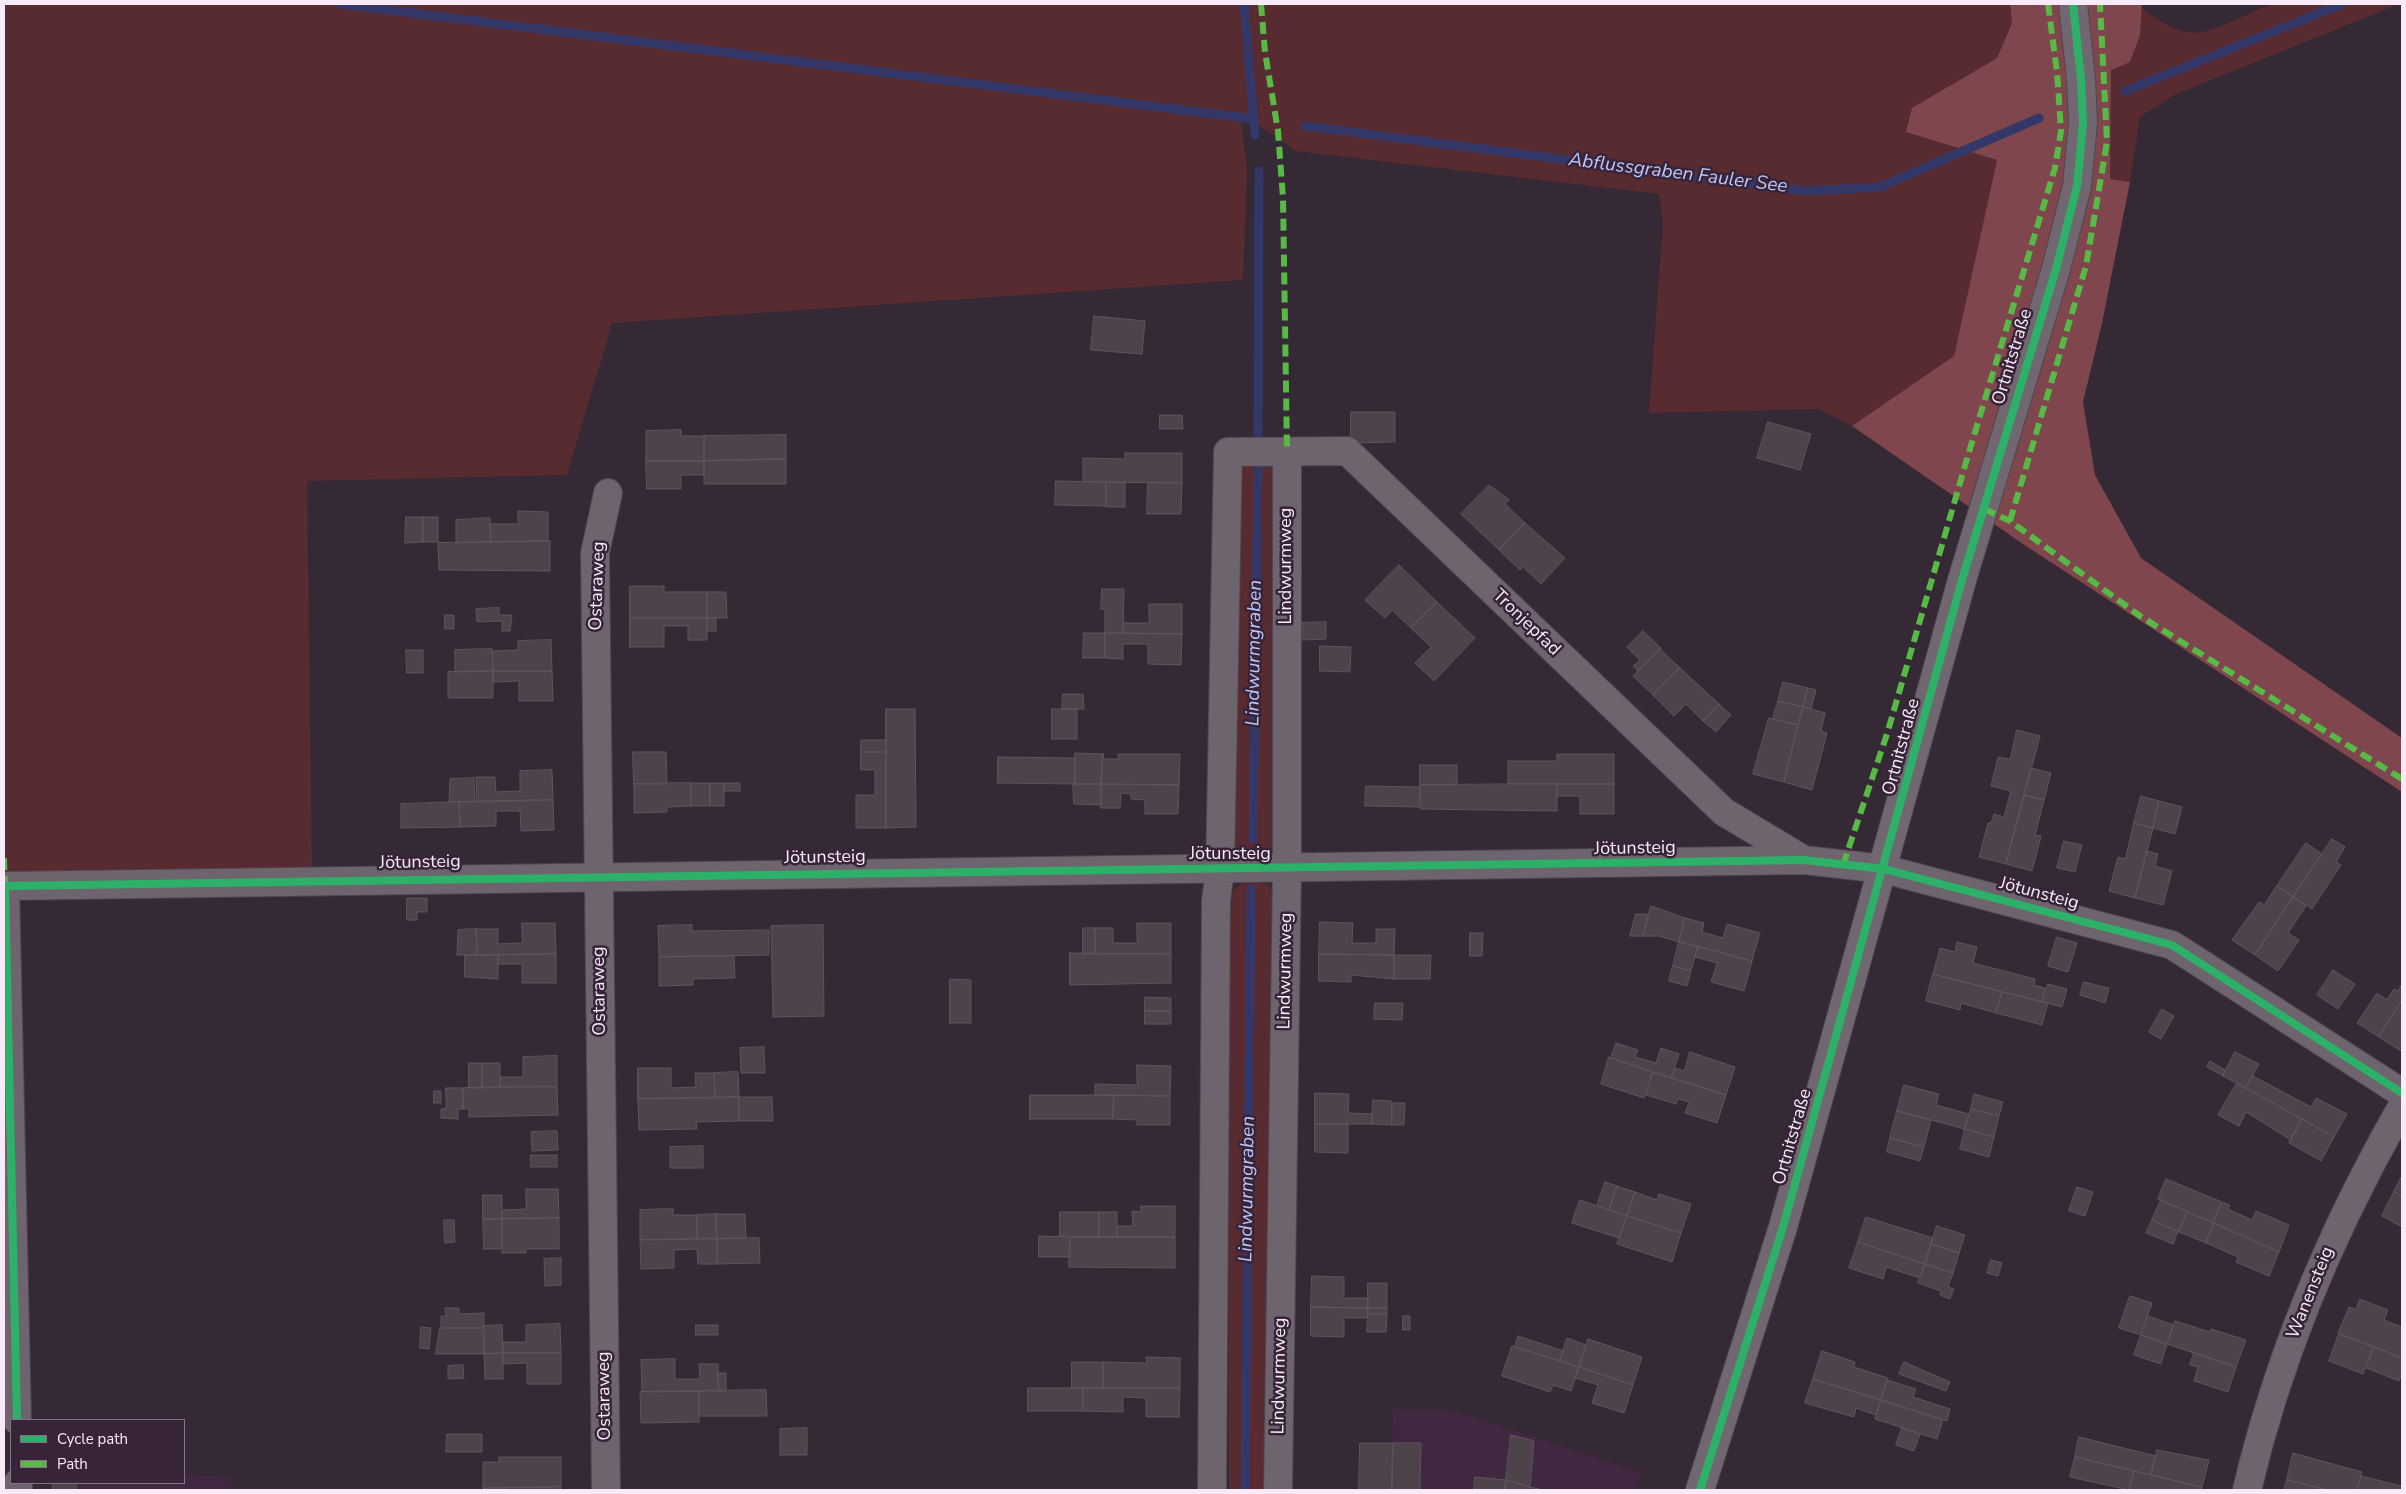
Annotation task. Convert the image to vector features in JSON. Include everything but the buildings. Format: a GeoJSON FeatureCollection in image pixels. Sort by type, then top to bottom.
{"type":"FeatureCollection","features":[{"type":"Feature","properties":{"kind":"street","name":"Ortnitstraße"},"geometry":{"type":"LineString","coordinates":[[1700,1490],[1783,1227],[1884,869],[1962,580],[2056,269],[2077,186],[2083,123],[2081,79],[2073,4]]}},
{"type":"Feature","properties":{"kind":"street","name":"Lindwurmweg"},"geometry":{"type":"LineString","coordinates":[[1278,1490],[1287,870],[1288,451]]}},
{"type":"Feature","properties":{"kind":"street","name":"Tronjepfad"},"geometry":{"type":"LineString","coordinates":[[1220,870],[1228,452],[1347,452],[1724,812],[1804,860]]}},
{"type":"Feature","properties":{"kind":"street","name":"Ostaraweg"},"geometry":{"type":"LineString","coordinates":[[606,1490],[595,553],[608,493]]}},
{"type":"Feature","properties":{"kind":"street","name":"Jötunsteig"},"geometry":{"type":"LineString","coordinates":[[5,886],[598,875],[1287,870],[1804,860],[1884,869],[2172,945],[2402,1093]]}},
{"type":"Feature","properties":{"kind":"street"},"geometry":{"type":"LineString","coordinates":[[1212,1490],[1216,921],[1220,870]]}},
{"type":"Feature","properties":{"kind":"street"},"geometry":{"type":"LineString","coordinates":[[5,886],[17,1419]]}},
{"type":"Feature","properties":{"kind":"street","name":"Wanensteig"},"geometry":{"type":"LineString","coordinates":[[2247,1490],[2258,1440],[2296,1324],[2328,1249],[2402,1107]]}},
{"type":"Feature","properties":{"kind":"shaded area"},"geometry":{"type":"Polygon","coordinates":[[[4,4],[2010,4],[2012,23],[1997,58],[1958,80],[1906,132],[1997,160],[1954,356],[1852,426],[1819,409],[1649,413],[1663,222],[1659,194],[1296,151],[1240,112],[1247,169],[1243,280],[612,323],[567,475],[307,481],[312,872],[4,871],[4,4]]]}},
{"type":"Feature","properties":{"kind":"shaded area"},"geometry":{"type":"Polygon","coordinates":[[[2010,4],[2142,4],[2140,35],[2130,62],[2111,70],[2110,179],[2130,182],[2102,323],[2083,402],[2095,475],[2141,558],[2402,738],[2402,792],[2023,544],[1852,426],[1954,356],[1997,160],[1906,132],[1912,108],[1997,58],[2012,23],[2010,4]]]}},
{"type":"Feature","properties":{"kind":"shaded area"},"geometry":{"type":"Polygon","coordinates":[[[2272,4],[2399,4],[2174,95],[2140,117],[2130,182],[2110,179],[2111,70],[2140,35],[2141,8],[2170,26],[2194,33],[2218,27],[2272,4]]]}},
{"type":"Feature","properties":{"kind":"shaded area"},"geometry":{"type":"Polygon","coordinates":[[[1245,459],[1277,462],[1275,856],[1242,860],[1231,854],[1238,470],[1245,459]]]}},
{"type":"Feature","properties":{"kind":"shaded area"},"geometry":{"type":"Polygon","coordinates":[[[1253,880],[1267,884],[1277,894],[1270,1490],[1229,1490],[1227,909],[1232,893],[1238,886],[1253,880]]]}},
{"type":"Feature","properties":{"kind":"shaded area"},"geometry":{"type":"Polygon","coordinates":[[[1393,1409],[1453,1410],[1641,1472],[1635,1490],[1392,1490],[1393,1409]]]}},
{"type":"Feature","properties":{"kind":"shaded area"},"geometry":{"type":"Polygon","coordinates":[[[185,1475],[231,1477],[231,1490],[51,1490],[51,1484],[185,1484],[185,1475]]]}},
{"type":"Feature","properties":{"kind":"waterway"},"geometry":{"type":"LineString","coordinates":[[340,4],[1254,119]]}},
{"type":"Feature","properties":{"kind":"waterway","name":"Lindwurmgraben"},"geometry":{"type":"LineString","coordinates":[[1244,4],[1255,135]]}},
{"type":"Feature","properties":{"kind":"waterway","name":"Abflussgraben Fauler See"},"geometry":{"type":"LineString","coordinates":[[2125,91],[2342,4]]}},
{"type":"Feature","properties":{"kind":"waterway","name":"Abflussgraben Fauler See"},"geometry":{"type":"LineString","coordinates":[[1305,126],[1806,191],[1880,187],[2039,118]]}},
{"type":"Feature","properties":{"kind":"waterway","name":"Lindwurmgraben"},"geometry":{"type":"LineString","coordinates":[[1258,435],[1259,171]]}},
{"type":"Feature","properties":{"kind":"waterway","name":"Lindwurmgraben"},"geometry":{"type":"LineString","coordinates":[[1253,839],[1258,467]]}},
{"type":"Feature","properties":{"kind":"waterway","name":"Lindwurmgraben"},"geometry":{"type":"LineString","coordinates":[[1245,1490],[1251,889]]}},
{"type":"Feature","properties":{"kind":"marked path"},"geometry":{"type":"LineString","coordinates":[[1261,4],[1265,52],[1278,131],[1283,198],[1287,451]]}},
{"type":"Feature","properties":{"kind":"marked path"},"geometry":{"type":"LineString","coordinates":[[1843,865],[1887,734],[1969,452],[2055,168],[2061,131],[2057,72],[2048,4]]}},
{"type":"Feature","properties":{"kind":"marked path"},"geometry":{"type":"LineString","coordinates":[[2010,521],[2086,266],[2107,142],[2100,4]]}},
{"type":"Feature","properties":{"kind":"marked path"},"geometry":{"type":"LineString","coordinates":[[1984,509],[2010,521],[2140,616],[2402,779]]}},
{"type":"Feature","properties":{"kind":"marked path"},"geometry":{"type":"LineString","coordinates":[[4,858],[5,886]]}},
{"type":"Feature","properties":{"kind":"cycle path"},"geometry":{"type":"LineString","coordinates":[[1700,1490],[1783,1227],[1962,580],[2056,269],[2077,186],[2083,123],[2081,79],[2073,4]]}},
{"type":"Feature","properties":{"kind":"cycle path"},"geometry":{"type":"LineString","coordinates":[[17,1419],[5,886],[1355,868],[1804,860],[1884,869],[2172,945],[2402,1093]]}}]}
